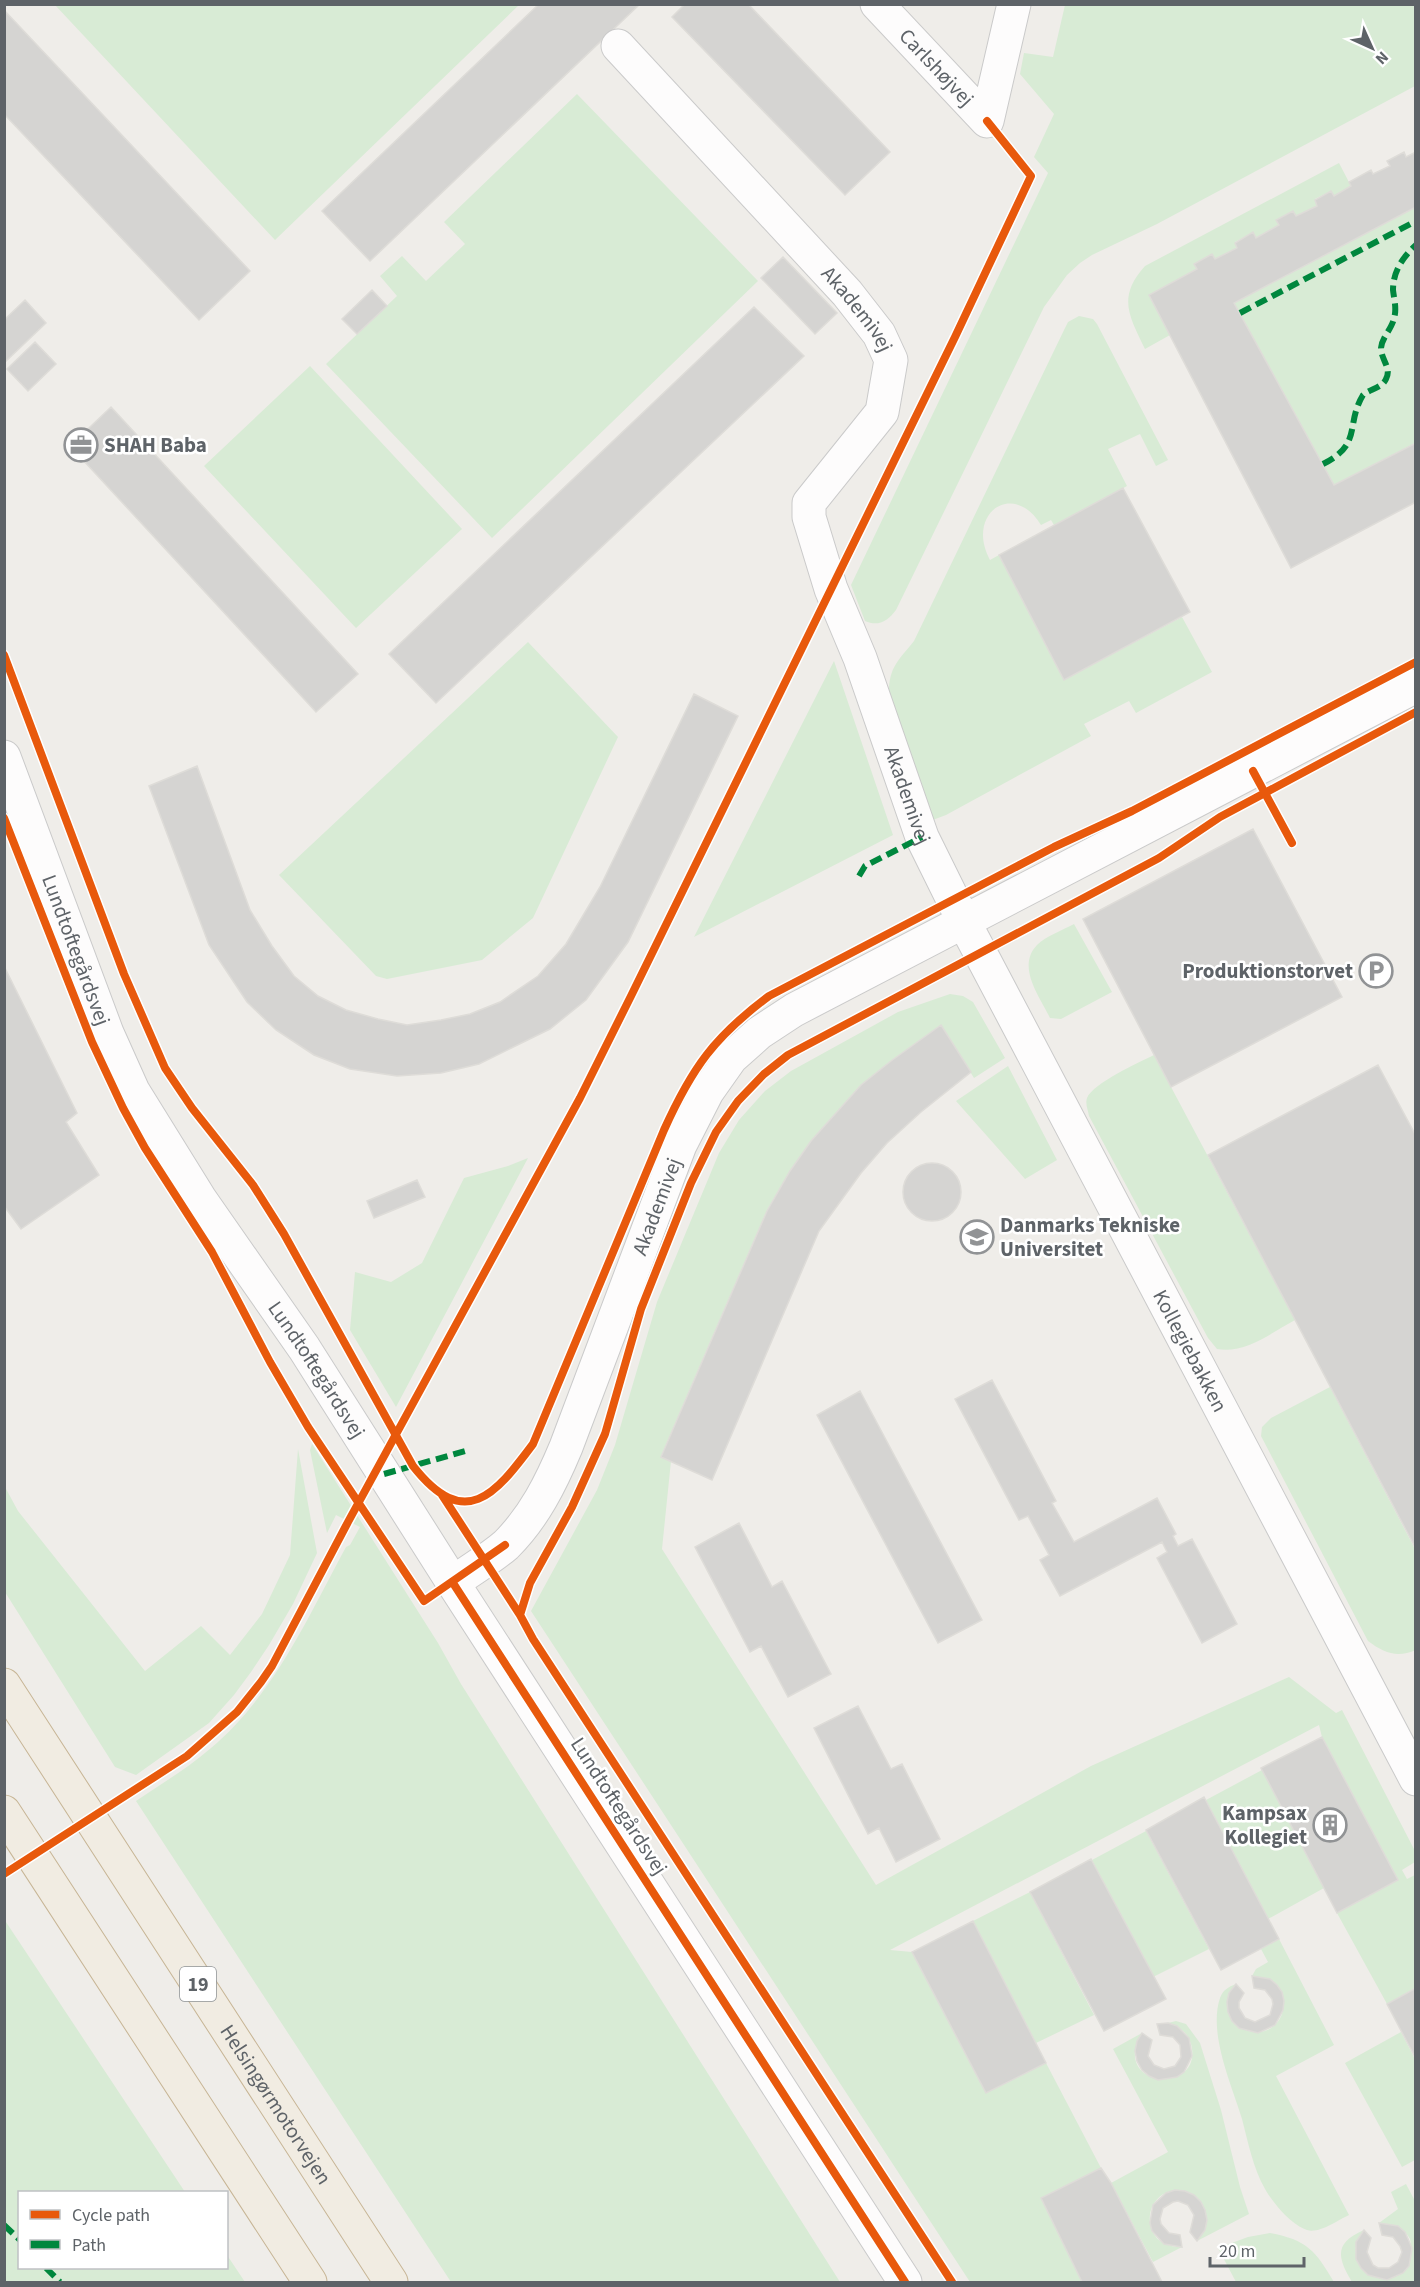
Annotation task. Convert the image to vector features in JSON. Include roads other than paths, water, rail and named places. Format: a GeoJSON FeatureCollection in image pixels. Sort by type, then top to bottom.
{"type":"FeatureCollection","features":[{"type":"Feature","properties":{"kind":"highway","name":"Helsingørmotorvejen"},"geometry":{"type":"LineString","coordinates":[[4,1685],[391,2283]]}},
{"type":"Feature","properties":{"kind":"highway"},"geometry":{"type":"LineString","coordinates":[[4,1812],[310,2283]]}},
{"type":"Feature","properties":{"kind":"street","name":"Carlshøjvej"},"geometry":{"type":"LineString","coordinates":[[877,4],[987,121],[1014,4]]}},
{"type":"Feature","properties":{"kind":"street","name":"Akademivej"},"geometry":{"type":"LineString","coordinates":[[618,46],[847,293],[879,334],[891,360],[882,411],[808,503],[808,517],[831,589],[860,658],[922,837],[964,922]]}},
{"type":"Feature","properties":{"kind":"street","name":"Akademivej"},"geometry":{"type":"LineString","coordinates":[[453,1582],[505,1545],[527,1521],[548,1488],[566,1447],[680,1146],[707,1092],[731,1058],[759,1033],[794,1010],[1416,686]]}},
{"type":"Feature","properties":{"kind":"street","name":"Lundtoftegårdsvej"},"geometry":{"type":"LineString","coordinates":[[4,757],[107,1033],[133,1091],[200,1199],[304,1348],[905,2283]]}},
{"type":"Feature","properties":{"kind":"street","name":"Kollegiebakken"},"geometry":{"type":"LineString","coordinates":[[964,922],[1416,1779]]}},
{"type":"Feature","properties":{"kind":"place","name":"SHAH Baba"},"geometry":{"type":"Point","coordinates":[81,445]}},
{"type":"Feature","properties":{"kind":"place","name":"Produktionstorvet"},"geometry":{"type":"Point","coordinates":[1376,971]}},
{"type":"Feature","properties":{"kind":"place","name":"Danmarks Tekniske Universitet"},"geometry":{"type":"Point","coordinates":[977,1237]}},
{"type":"Feature","properties":{"kind":"place","name":"Kampsax Kollegiet"},"geometry":{"type":"Point","coordinates":[1330,1825]}}]}
